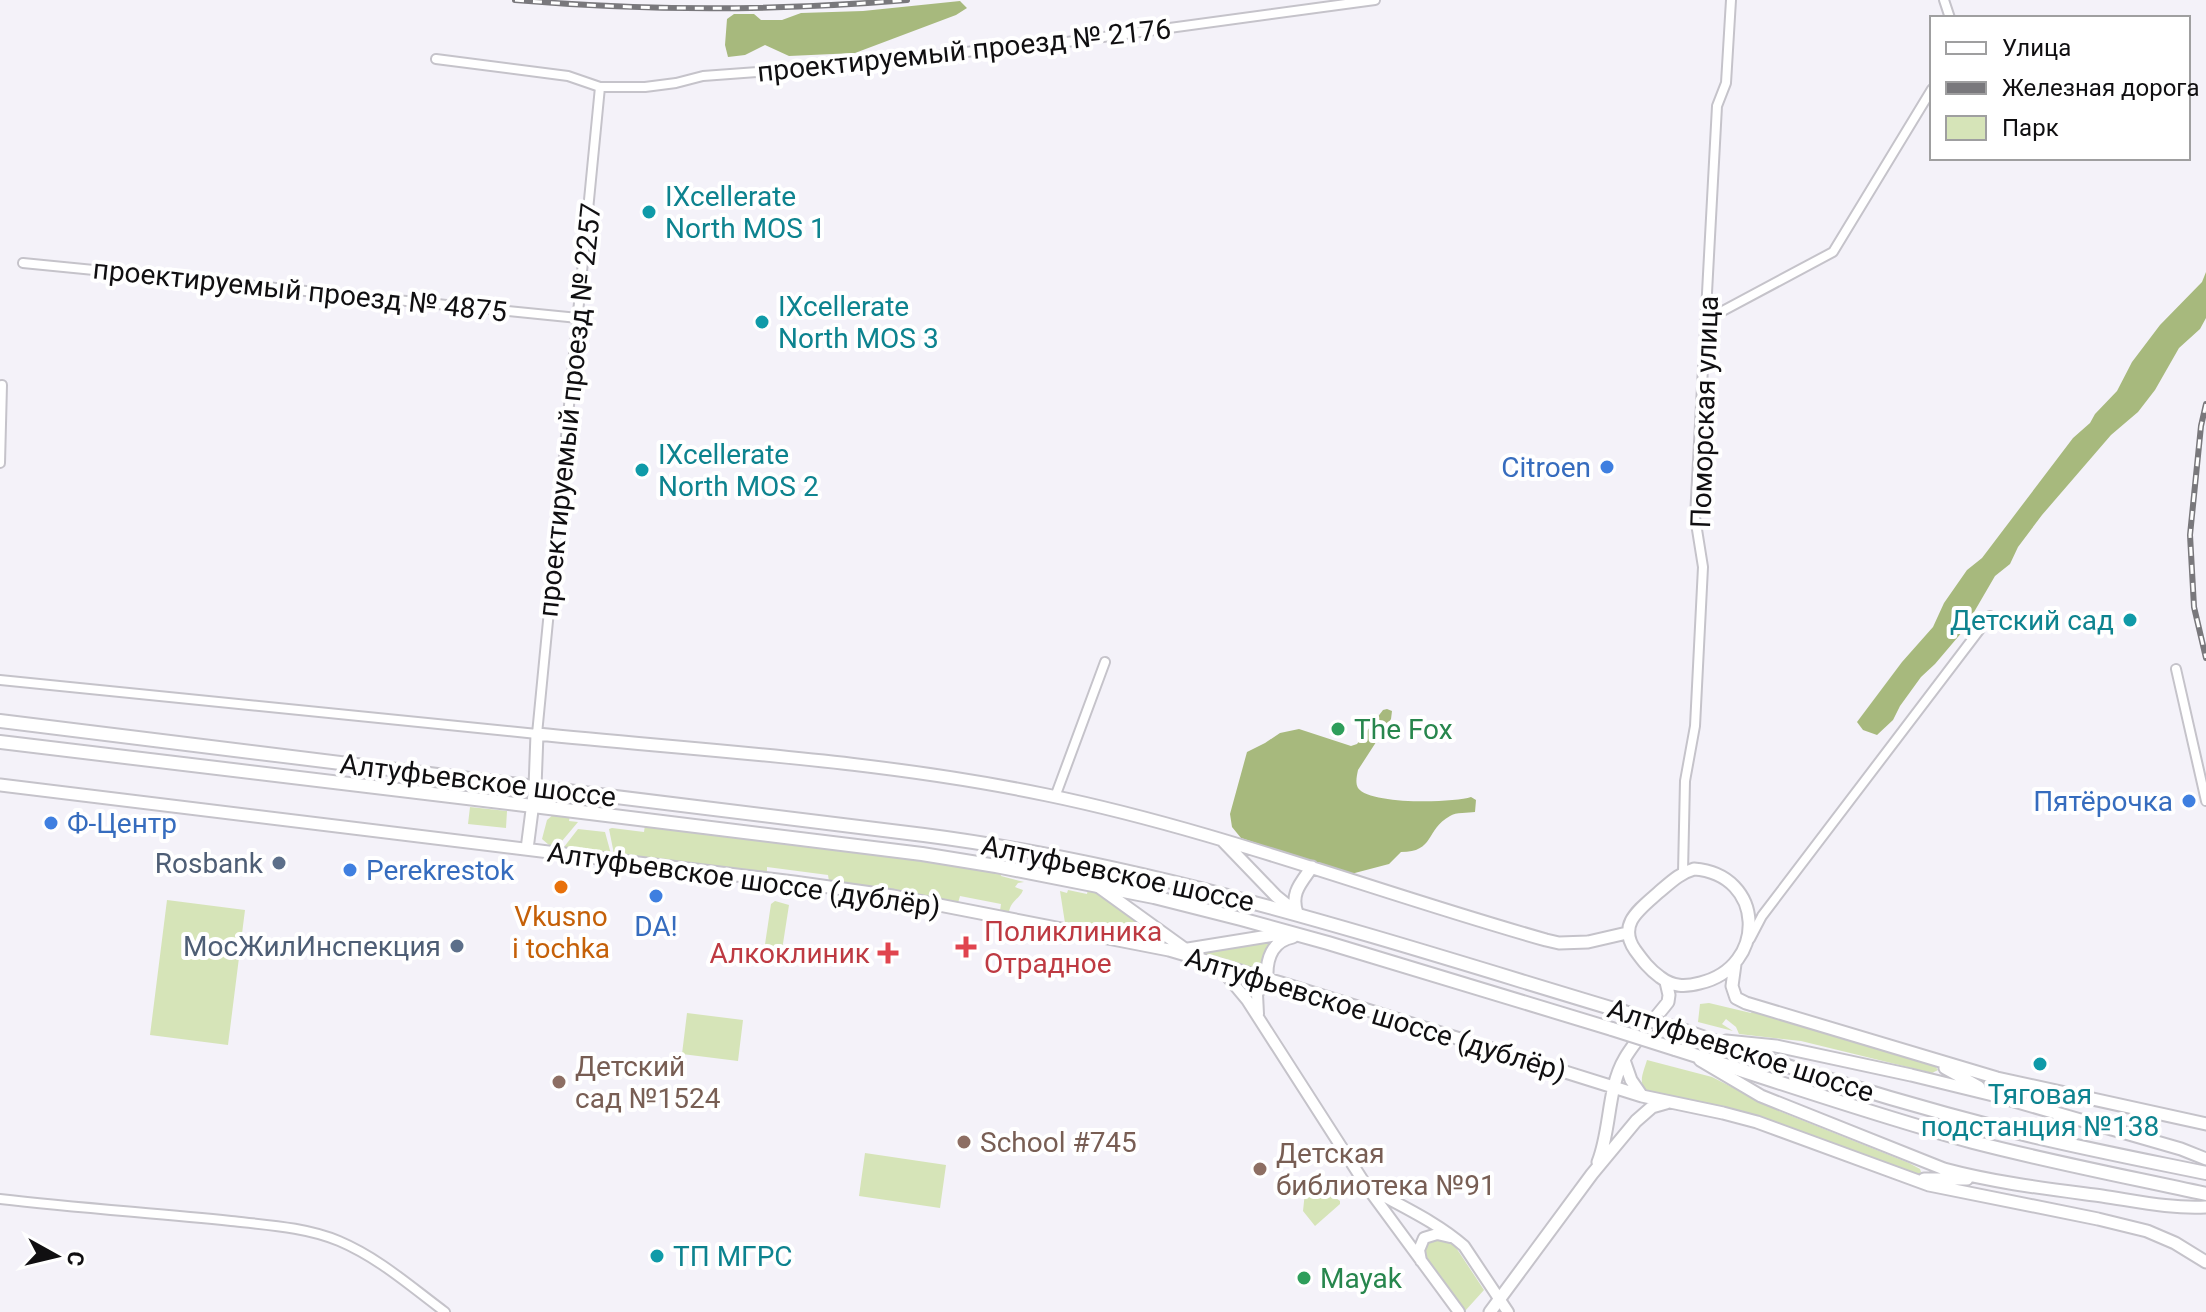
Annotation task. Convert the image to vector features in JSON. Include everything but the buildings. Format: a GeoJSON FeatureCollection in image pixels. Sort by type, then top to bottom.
{"type":"FeatureCollection","features":[{"type":"Feature","properties":{"kind":"main road","name":"Алтуфьевское шоссе"},"geometry":{"type":"LineString","coordinates":[[0,721],[974,842],[1159,878],[1297,913],[1975,1122],[2206,1173]]}},
{"type":"Feature","properties":{"kind":"main road"},"geometry":{"type":"LineString","coordinates":[[527,849],[535,787],[537,734],[946,776],[1055,797],[1221,839],[1546,940],[1588,942],[1627,933]]}},
{"type":"Feature","properties":{"kind":"main road","name":"Алтуфьевское шоссе"},"geometry":{"type":"LineString","coordinates":[[0,742],[958,859],[1095,885],[1167,900],[1300,935],[1969,1141],[2206,1194]]}},
{"type":"Feature","properties":{"kind":"main road","name":"Алтуфьевское шоссе (дублёр)"},"geometry":{"type":"LineString","coordinates":[[0,785],[893,896],[1169,950],[1642,1096],[1757,1122],[1946,1190],[2147,1231],[2166,1238],[2206,1262]]}},
{"type":"Feature","properties":{"kind":"main road"},"geometry":{"type":"LineString","coordinates":[[1221,839],[1276,896],[1297,913]]}},
{"type":"Feature","properties":{"kind":"main road"},"geometry":{"type":"LineString","coordinates":[[1297,913],[1294,895],[1312,867]]}},
{"type":"Feature","properties":{"kind":"main road"},"geometry":{"type":"LineString","coordinates":[[1735,964],[1710,981],[1689,986],[1666,982],[1647,967],[1630,942],[1628,925],[1683,872],[1707,870],[1723,876],[1737,888],[1746,906],[1748,942],[1735,964],[1732,986],[1736,998],[2008,1081],[2206,1124]]}},
{"type":"Feature","properties":{"kind":"main road"},"geometry":{"type":"LineString","coordinates":[[1095,885],[1208,962]]}},
{"type":"Feature","properties":{"kind":"main road"},"geometry":{"type":"LineString","coordinates":[[1169,950],[1187,950],[1269,935],[1300,935]]}},
{"type":"Feature","properties":{"kind":"main road"},"geometry":{"type":"LineString","coordinates":[[1267,979],[1269,957],[1275,946],[1300,935]]}},
{"type":"Feature","properties":{"kind":"main road"},"geometry":{"type":"LineString","coordinates":[[1592,1174],[1602,1151],[1624,1059],[1668,1002],[1666,982]]}},
{"type":"Feature","properties":{"kind":"main road"},"geometry":{"type":"LineString","coordinates":[[1701,1037],[1785,1047],[1997,1096],[2206,1159]]}},
{"type":"Feature","properties":{"kind":"main road"},"geometry":{"type":"LineString","coordinates":[[1689,1053],[1761,1096],[1944,1169],[1989,1180],[2166,1205],[2206,1207]]}},
{"type":"Feature","properties":{"kind":"main road"},"geometry":{"type":"LineString","coordinates":[[1918,1055],[1997,1096]]}},
{"type":"Feature","properties":{"kind":"main road"},"geometry":{"type":"LineString","coordinates":[[1624,1059],[1631,1080],[1642,1096]]}},
{"type":"Feature","properties":{"kind":"main road"},"geometry":{"type":"LineString","coordinates":[[1924,1079],[2008,1081]]}},
{"type":"Feature","properties":{"kind":"main road"},"geometry":{"type":"LineString","coordinates":[[1490,1312],[1592,1174],[1646,1111],[1657,1105],[1675,1103]]}},
{"type":"Feature","properties":{"kind":"main road"},"geometry":{"type":"LineString","coordinates":[[1918,1160],[1984,1197]]}},
{"type":"Feature","properties":{"kind":"main road"},"geometry":{"type":"LineString","coordinates":[[1900,1175],[1918,1179],[1989,1180]]}},
{"type":"Feature","properties":{"kind":"street","name":"проектируемый проезд № 2176"},"geometry":{"type":"LineString","coordinates":[[436,59],[568,76],[600,87],[645,87],[703,76],[857,65],[1052,44],[1375,0]]}},
{"type":"Feature","properties":{"kind":"street","name":"Поморская улица"},"geometry":{"type":"LineString","coordinates":[[1683,872],[1685,781],[1695,726],[1703,567],[1695,517],[1717,106],[1726,83],[1731,0]]}},
{"type":"Feature","properties":{"kind":"street","name":"проектируемый проезд № 2257"},"geometry":{"type":"LineString","coordinates":[[537,734],[600,87]]}},
{"type":"Feature","properties":{"kind":"street"},"geometry":{"type":"LineString","coordinates":[[1706,322],[1833,252],[1930,92]]}},
{"type":"Feature","properties":{"kind":"street","name":"проектируемый проезд № 4875"},"geometry":{"type":"LineString","coordinates":[[23,263],[578,318]]}},
{"type":"Feature","properties":{"kind":"street"},"geometry":{"type":"LineString","coordinates":[[0,463],[2,385]]}},
{"type":"Feature","properties":{"kind":"street"},"geometry":{"type":"LineString","coordinates":[[1748,942],[1762,916],[1990,616]]}},
{"type":"Feature","properties":{"kind":"street"},"geometry":{"type":"LineString","coordinates":[[1055,797],[1105,662]]}},
{"type":"Feature","properties":{"kind":"street"},"geometry":{"type":"LineString","coordinates":[[2176,669],[2206,801]]}},
{"type":"Feature","properties":{"kind":"street"},"geometry":{"type":"LineString","coordinates":[[0,680],[537,734]]}},
{"type":"Feature","properties":{"kind":"street"},"geometry":{"type":"LineString","coordinates":[[1749,922],[1762,916]]}},
{"type":"Feature","properties":{"kind":"street"},"geometry":{"type":"LineString","coordinates":[[1208,962],[1227,976],[1260,1020],[1367,1187],[1459,1312]]}},
{"type":"Feature","properties":{"kind":"street"},"geometry":{"type":"LineString","coordinates":[[1260,1020],[1256,999],[1267,979]]}},
{"type":"Feature","properties":{"kind":"street"},"geometry":{"type":"LineString","coordinates":[[1367,1187],[1464,1246],[1508,1312]]}},
{"type":"Feature","properties":{"kind":"street"},"geometry":{"type":"LineString","coordinates":[[0,1199],[280,1226],[337,1240],[381,1262],[445,1312]]}},
{"type":"Feature","properties":{"kind":"street"},"geometry":{"type":"LineString","coordinates":[[1423,1264],[1419,1250],[1424,1238],[1437,1234],[1455,1239]]}},
{"type":"Feature","properties":{"kind":"green space"},"geometry":{"type":"Polygon","coordinates":[[[960,1],[967,8],[956,15],[855,53],[789,56],[765,45],[745,55],[728,57],[725,45],[727,19],[734,14],[754,14],[761,20],[782,20],[801,13],[863,11],[960,1]]]}},
{"type":"Feature","properties":{"kind":"green space"},"geometry":{"type":"Polygon","coordinates":[[[2206,272],[2206,318],[2200,329],[2179,348],[2155,390],[2138,412],[2111,435],[2042,515],[2018,547],[2010,564],[1995,576],[1963,631],[1921,677],[1893,720],[1877,735],[1863,730],[1857,722],[1933,627],[1944,603],[1967,570],[1982,558],[2073,438],[2117,391],[2132,362],[2160,325],[2202,282],[2206,272]]]}},
{"type":"Feature","properties":{"kind":"green space"},"geometry":{"type":"Polygon","coordinates":[[[1387,709],[1392,711],[1391,719],[1358,770],[1358,788],[1366,794],[1394,800],[1447,801],[1471,797],[1476,800],[1475,812],[1450,816],[1425,844],[1412,851],[1401,852],[1389,864],[1351,874],[1241,838],[1232,827],[1230,814],[1247,752],[1280,733],[1299,729],[1351,746],[1357,744],[1387,709]]]}},
{"type":"Feature","properties":{"kind":"green space"},"geometry":{"type":"Polygon","coordinates":[[[470,807],[507,811],[506,828],[468,824],[470,807]]]}},
{"type":"Feature","properties":{"kind":"green space"},"geometry":{"type":"Polygon","coordinates":[[[554,814],[570,815],[569,821],[578,822],[562,841],[561,847],[549,845],[542,839],[547,820],[554,814]]]}},
{"type":"Feature","properties":{"kind":"green space"},"geometry":{"type":"Polygon","coordinates":[[[645,825],[1002,871],[1001,876],[1024,882],[1015,887],[1023,890],[1009,912],[1000,911],[1001,904],[960,896],[958,903],[829,881],[828,875],[767,867],[767,873],[614,854],[609,829],[644,832],[645,825]]]}},
{"type":"Feature","properties":{"kind":"green space"},"geometry":{"type":"Polygon","coordinates":[[[578,829],[605,832],[611,854],[564,847],[578,829]]]}},
{"type":"Feature","properties":{"kind":"green space"},"geometry":{"type":"Polygon","coordinates":[[[1088,889],[1096,891],[1159,937],[1159,941],[1065,923],[1060,891],[1087,894],[1088,889]]]}},
{"type":"Feature","properties":{"kind":"green space"},"geometry":{"type":"Polygon","coordinates":[[[167,900],[245,910],[228,1045],[150,1035],[167,900]]]}},
{"type":"Feature","properties":{"kind":"green space"},"geometry":{"type":"Polygon","coordinates":[[[775,901],[789,905],[782,950],[777,953],[764,951],[771,904],[775,901]]]}},
{"type":"Feature","properties":{"kind":"green space"},"geometry":{"type":"Polygon","coordinates":[[[1274,938],[1264,954],[1261,971],[1202,954],[1202,952],[1274,938]]]}},
{"type":"Feature","properties":{"kind":"green space"},"geometry":{"type":"Polygon","coordinates":[[[1709,1003],[1751,1013],[1753,1010],[1935,1066],[1938,1070],[1932,1073],[1801,1041],[1739,1034],[1726,1019],[1722,1024],[1733,1031],[1698,1022],[1700,1004],[1709,1003]]]}},
{"type":"Feature","properties":{"kind":"green space"},"geometry":{"type":"Polygon","coordinates":[[[687,1013],[743,1020],[738,1061],[682,1054],[687,1013]]]}},
{"type":"Feature","properties":{"kind":"green space"},"geometry":{"type":"Polygon","coordinates":[[[1647,1060],[1712,1077],[1779,1111],[1909,1163],[1921,1172],[1919,1175],[1908,1173],[1743,1113],[1651,1094],[1642,1083],[1647,1060]]]}},
{"type":"Feature","properties":{"kind":"green space"},"geometry":{"type":"Polygon","coordinates":[[[865,1153],[946,1165],[940,1208],[859,1196],[865,1153]]]}},
{"type":"Feature","properties":{"kind":"green space"},"geometry":{"type":"Polygon","coordinates":[[[1325,1190],[1340,1204],[1315,1226],[1303,1211],[1305,1192],[1325,1190]]]}},
{"type":"Feature","properties":{"kind":"green space"},"geometry":{"type":"Polygon","coordinates":[[[1429,1239],[1453,1243],[1484,1290],[1465,1311],[1423,1259],[1422,1247],[1429,1239]]]}},
{"type":"Feature","properties":{"kind":"railway"},"geometry":{"type":"LineString","coordinates":[[515,0],[711,8],[907,0]]}},
{"type":"Feature","properties":{"kind":"railway"},"geometry":{"type":"LineString","coordinates":[[2206,404],[2190,535],[2194,607],[2206,658]]}},
{"type":"Feature","properties":{"kind":"place","name":"IXcellerate North MOS 1"},"geometry":{"type":"Point","coordinates":[649,212]}},
{"type":"Feature","properties":{"kind":"place","name":"IXcellerate North MOS 3"},"geometry":{"type":"Point","coordinates":[762,322]}},
{"type":"Feature","properties":{"kind":"place","name":"Citroen"},"geometry":{"type":"Point","coordinates":[1607,467]}},
{"type":"Feature","properties":{"kind":"place","name":"IXcellerate North MOS 2"},"geometry":{"type":"Point","coordinates":[642,470]}},
{"type":"Feature","properties":{"kind":"place","name":"Детский сад"},"geometry":{"type":"Point","coordinates":[2130,620]}},
{"type":"Feature","properties":{"kind":"place","name":"The Fox"},"geometry":{"type":"Point","coordinates":[1338,729]}},
{"type":"Feature","properties":{"kind":"place","name":"Пятёрочка"},"geometry":{"type":"Point","coordinates":[2189,801]}},
{"type":"Feature","properties":{"kind":"place","name":"Ф-Центр"},"geometry":{"type":"Point","coordinates":[51,823]}},
{"type":"Feature","properties":{"kind":"place","name":"Rosbank"},"geometry":{"type":"Point","coordinates":[279,863]}},
{"type":"Feature","properties":{"kind":"place","name":"Perekrestok"},"geometry":{"type":"Point","coordinates":[350,870]}},
{"type":"Feature","properties":{"kind":"place","name":"Vkusno i tochka"},"geometry":{"type":"Point","coordinates":[561,887]}},
{"type":"Feature","properties":{"kind":"place","name":"DA!"},"geometry":{"type":"Point","coordinates":[656,896]}},
{"type":"Feature","properties":{"kind":"place","name":"МосЖилИнспекция"},"geometry":{"type":"Point","coordinates":[457,946]}},
{"type":"Feature","properties":{"kind":"place","name":"Поликлиника Отрадное"},"geometry":{"type":"Point","coordinates":[966,947]}},
{"type":"Feature","properties":{"kind":"place","name":"Алкоклиник"},"geometry":{"type":"Point","coordinates":[888,953]}},
{"type":"Feature","properties":{"kind":"place","name":"Тяговая подстанция №138"},"geometry":{"type":"Point","coordinates":[2040,1064]}},
{"type":"Feature","properties":{"kind":"place","name":"Детский сад №1524"},"geometry":{"type":"Point","coordinates":[559,1082]}},
{"type":"Feature","properties":{"kind":"place","name":"School #745"},"geometry":{"type":"Point","coordinates":[964,1142]}},
{"type":"Feature","properties":{"kind":"place","name":"Детская библиотека №91"},"geometry":{"type":"Point","coordinates":[1260,1169]}},
{"type":"Feature","properties":{"kind":"place","name":"ТП МГРС"},"geometry":{"type":"Point","coordinates":[657,1256]}},
{"type":"Feature","properties":{"kind":"place","name":"Mayak"},"geometry":{"type":"Point","coordinates":[1304,1278]}}]}
